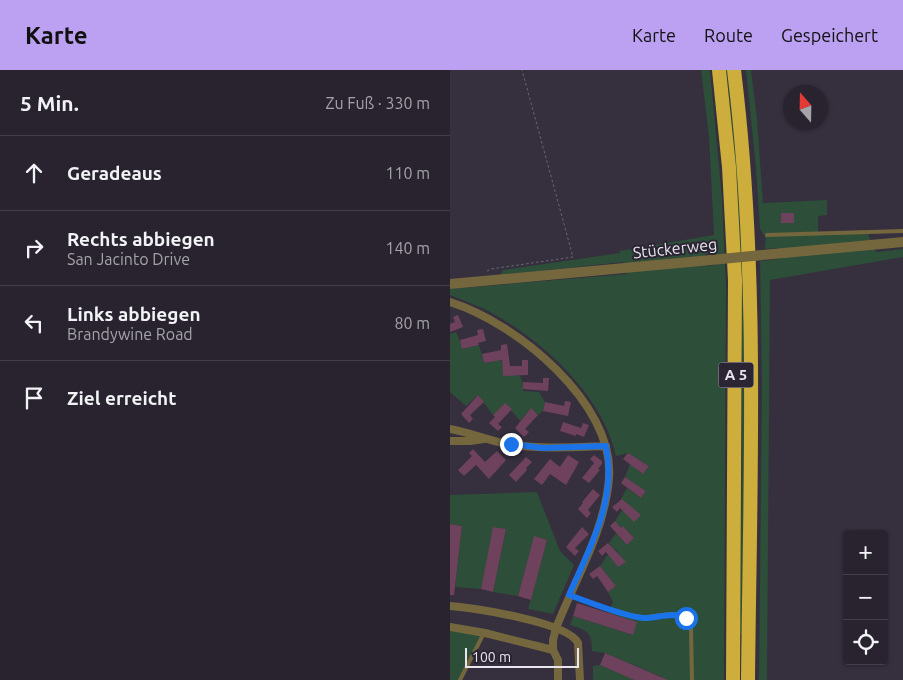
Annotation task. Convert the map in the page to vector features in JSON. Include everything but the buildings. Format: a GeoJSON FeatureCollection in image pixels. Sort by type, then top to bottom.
{"type":"FeatureCollection","features":[{"type":"Feature","properties":{"kind":"highway","name":"A 5"},"geometry":{"type":"LineString","coordinates":[[719,70],[729,167],[735,280],[734,680]]}},
{"type":"Feature","properties":{"kind":"highway","name":"A 5"},"geometry":{"type":"LineString","coordinates":[[734,70],[744,165],[750,275],[748,680]]}},
{"type":"Feature","properties":{"kind":"street","name":"Stückerweg"},"geometry":{"type":"LineString","coordinates":[[450,284],[903,242]]}},
{"type":"Feature","properties":{"kind":"street"},"geometry":{"type":"LineString","coordinates":[[450,302],[494,322],[534,348],[572,387],[590,412],[606,446],[609,475],[602,515],[596,534],[556,628],[552,650],[558,660],[558,680]]}},
{"type":"Feature","properties":{"kind":"street"},"geometry":{"type":"LineString","coordinates":[[450,429],[486,439],[543,448],[606,446]]}},
{"type":"Feature","properties":{"kind":"street"},"geometry":{"type":"LineString","coordinates":[[450,441],[486,439]]}},
{"type":"Feature","properties":{"kind":"street"},"geometry":{"type":"LineString","coordinates":[[450,606],[507,615],[556,628],[571,635],[576,638],[578,643],[580,680]]}},
{"type":"Feature","properties":{"kind":"street"},"geometry":{"type":"LineString","coordinates":[[450,627],[485,632],[552,650]]}},
{"type":"Feature","properties":{"kind":"lane"},"geometry":{"type":"LineString","coordinates":[[767,235],[903,231]]}},
{"type":"Feature","properties":{"kind":"lane"},"geometry":{"type":"LineString","coordinates":[[569,595],[634,616],[651,618],[674,614],[686,618],[692,629],[692,680]]}},
{"type":"Feature","properties":{"kind":"lane"},"geometry":{"type":"LineString","coordinates":[[460,680],[485,632]]}},
{"type":"Feature","properties":{"kind":"path"},"geometry":{"type":"LineString","coordinates":[[483,274],[491,269],[573,257],[522,70]]}},
{"type":"Feature","properties":{"kind":"green space"},"geometry":{"type":"Polygon","coordinates":[[[701,70],[710,70],[722,199],[726,284],[724,680],[661,680],[662,677],[605,653],[592,651],[590,636],[581,628],[570,625],[573,616],[633,635],[608,613],[613,602],[608,592],[616,586],[600,566],[608,554],[618,567],[625,562],[609,543],[616,533],[627,545],[634,538],[623,526],[621,528],[615,521],[622,510],[640,515],[621,499],[627,488],[641,498],[646,491],[625,477],[630,464],[643,474],[649,466],[628,453],[616,456],[609,434],[598,412],[585,392],[551,355],[512,325],[492,313],[450,295],[450,289],[627,274],[627,272],[705,264],[706,266],[716,265],[715,254],[705,254],[705,256],[625,265],[623,262],[500,275],[503,270],[620,253],[619,251],[714,235],[709,137],[701,70]]]}},
{"type":"Feature","properties":{"kind":"green space"},"geometry":{"type":"Polygon","coordinates":[[[726,70],[728,70],[741,200],[745,352],[743,633],[740,634],[741,281],[733,140],[726,70]]]}},
{"type":"Feature","properties":{"kind":"green space"},"geometry":{"type":"Polygon","coordinates":[[[746,70],[751,70],[757,119],[763,203],[827,200],[827,215],[818,216],[818,234],[867,230],[871,242],[778,250],[778,248],[765,249],[766,239],[760,229],[746,70]]]}},
{"type":"Feature","properties":{"kind":"green space"},"geometry":{"type":"Polygon","coordinates":[[[874,248],[876,252],[903,249],[903,257],[770,280],[767,680],[759,680],[762,384],[760,261],[779,259],[779,257],[874,248]]]}},
{"type":"Feature","properties":{"kind":"green space"},"geometry":{"type":"Polygon","coordinates":[[[456,332],[463,349],[479,345],[484,363],[501,360],[503,366],[521,377],[523,391],[539,392],[545,402],[543,411],[538,415],[531,408],[520,421],[505,403],[493,415],[478,395],[466,406],[450,392],[450,334],[456,332]]]}},
{"type":"Feature","properties":{"kind":"green space"},"geometry":{"type":"Polygon","coordinates":[[[537,492],[560,551],[574,565],[553,614],[528,609],[547,540],[534,537],[518,596],[493,592],[506,530],[494,527],[481,589],[455,587],[462,526],[450,524],[450,495],[537,492]]]}},
{"type":"Feature","properties":{"kind":"green space"},"geometry":{"type":"Polygon","coordinates":[[[450,627],[485,633],[460,680],[450,680],[450,627]]]}},
{"type":"Feature","properties":{"kind":"green space"},"geometry":{"type":"Polygon","coordinates":[[[600,665],[634,680],[593,680],[593,666],[600,665]]]}},
{"type":"Feature","properties":{"kind":"route"},"geometry":{"type":"LineString","coordinates":[[511,444],[543,448],[606,446],[609,475],[608,492],[596,534],[569,595],[642,618],[674,614],[686,618]]}}]}
